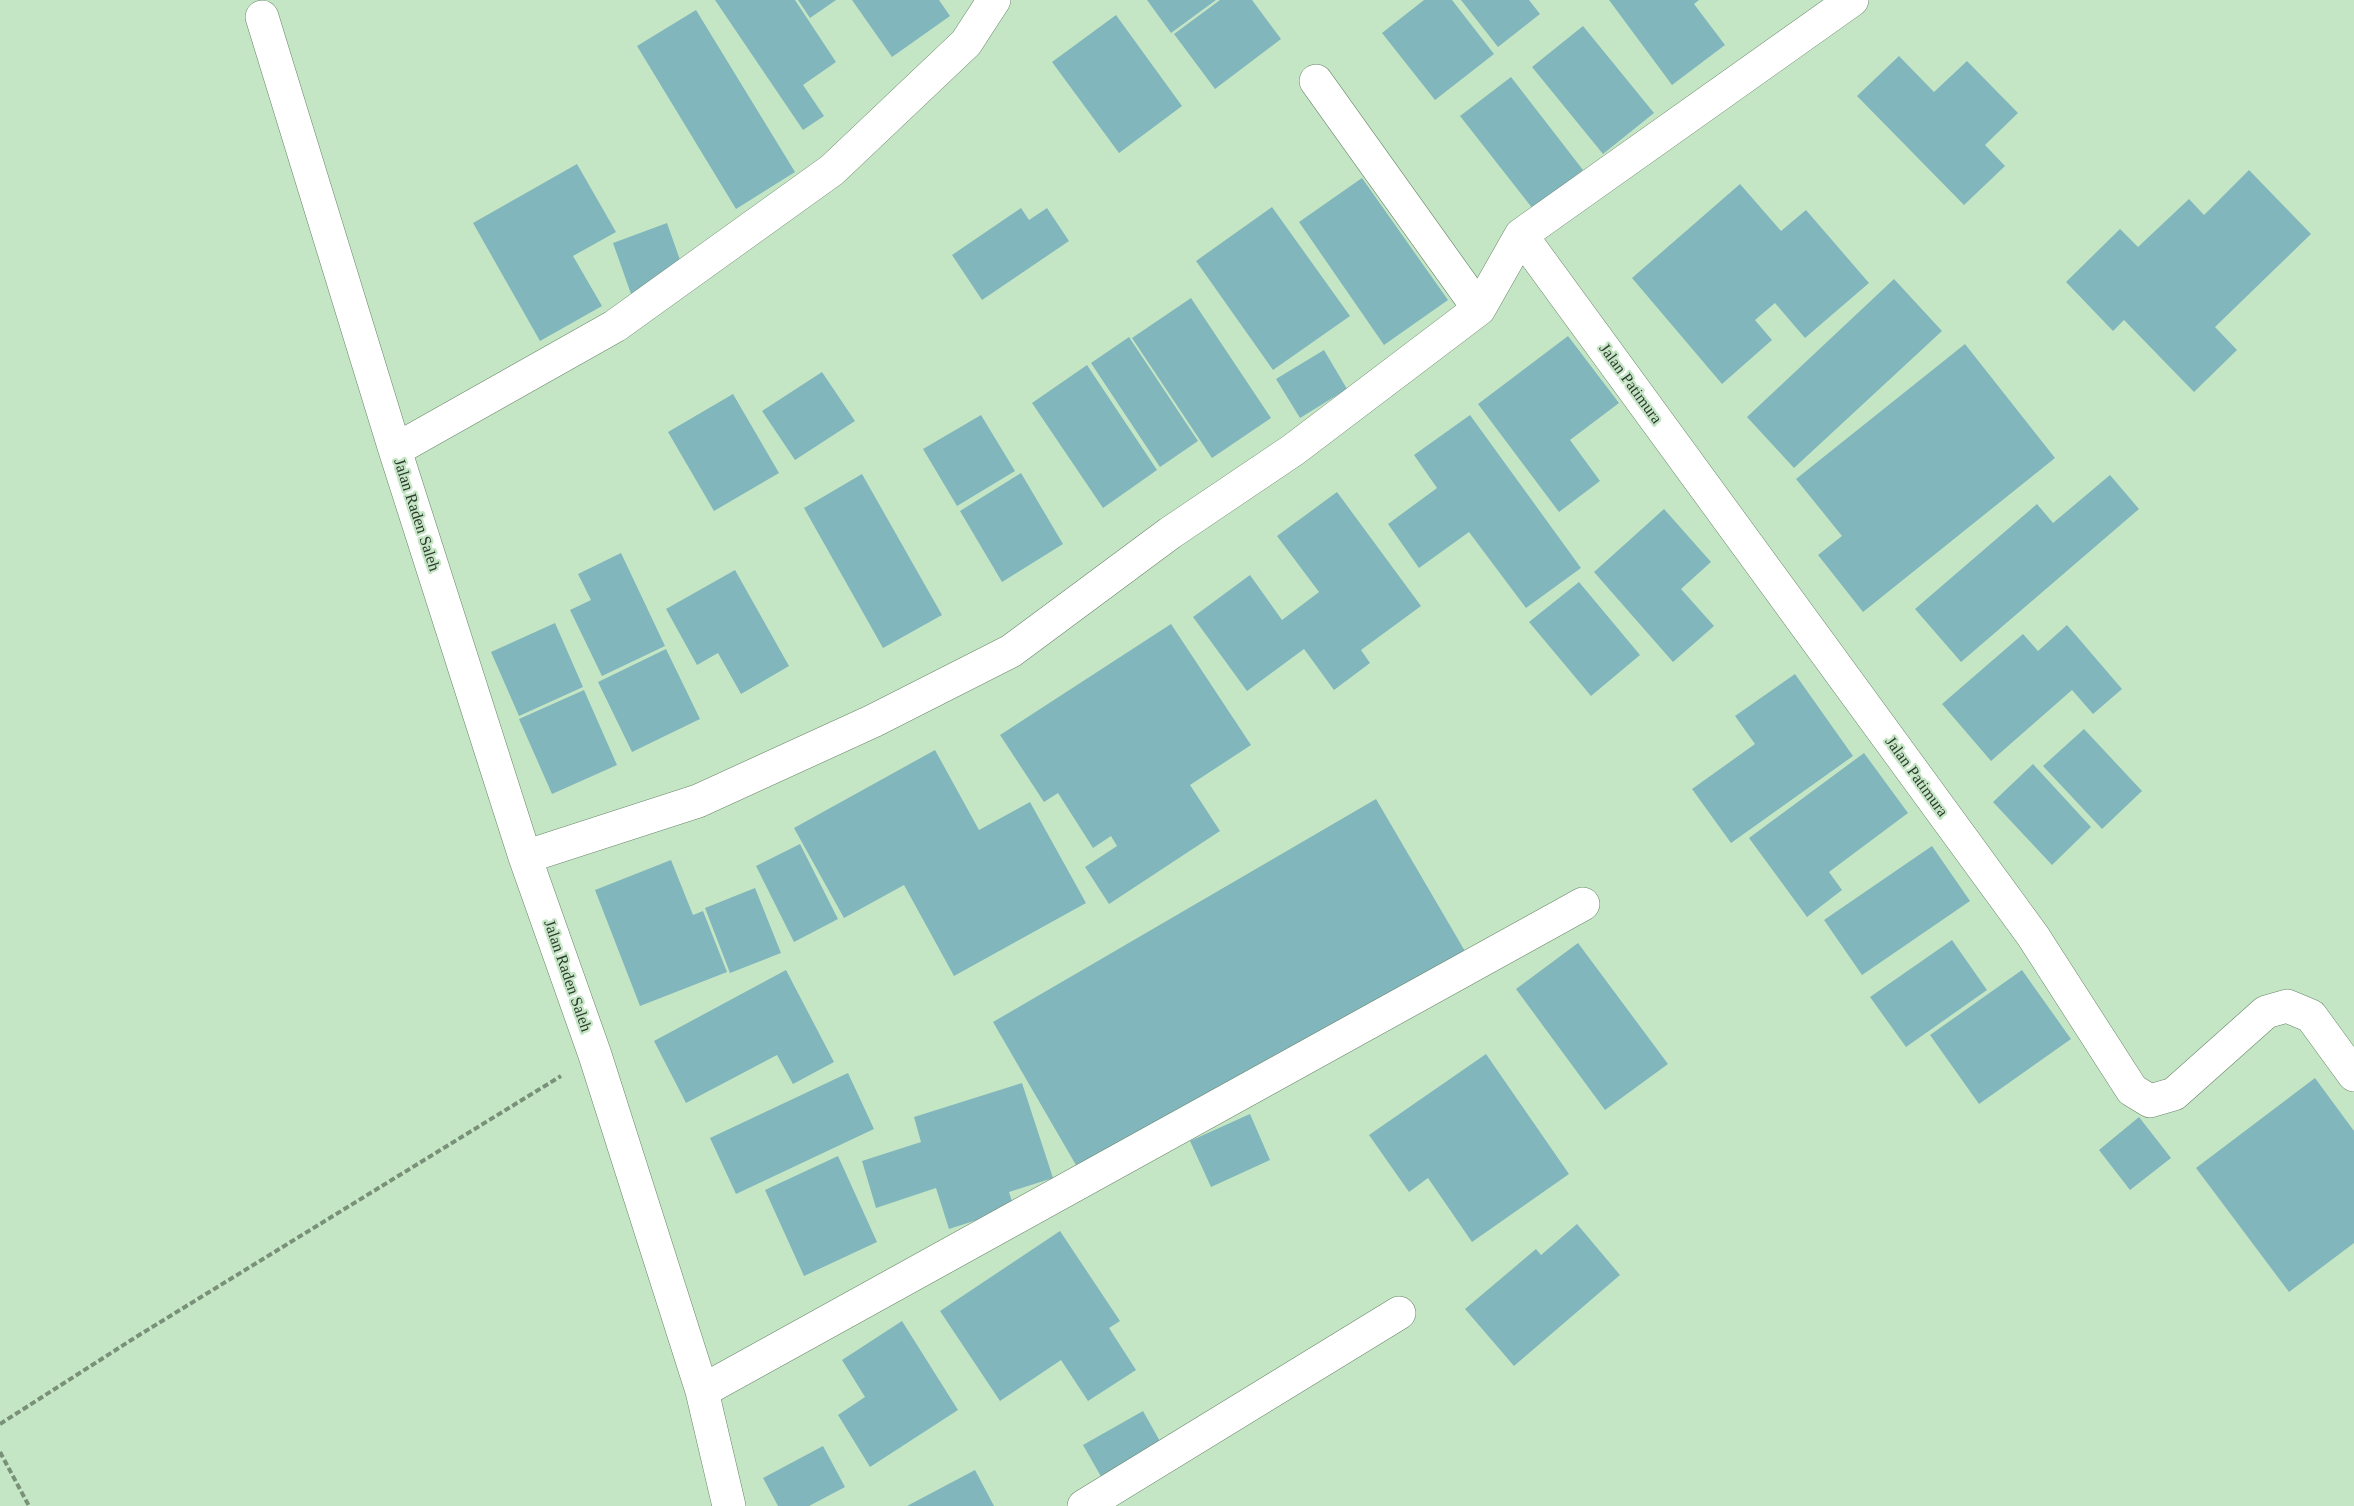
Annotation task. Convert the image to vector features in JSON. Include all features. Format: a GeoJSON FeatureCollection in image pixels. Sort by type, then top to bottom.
{"type":"FeatureCollection","features":[{"type":"Feature","properties":{"kind":"street"},"geometry":{"type":"LineString","coordinates":[[395,450],[615,326],[832,170],[966,43],[994,0]]}},
{"type":"Feature","properties":{"kind":"street"},"geometry":{"type":"LineString","coordinates":[[525,857],[698,801],[873,721],[1011,651],[1170,533],[1293,450],[1479,309],[1521,235],[1852,0]]}},
{"type":"Feature","properties":{"kind":"street","name":"Jalan Raden Saleh"},"geometry":{"type":"LineString","coordinates":[[262,17],[395,450],[525,857],[595,1055],[702,1391],[729,1506]]}},
{"type":"Feature","properties":{"kind":"street"},"geometry":{"type":"LineString","coordinates":[[1316,81],[1479,309]]}},
{"type":"Feature","properties":{"kind":"street","name":"Jalan Patimura"},"geometry":{"type":"LineString","coordinates":[[1521,235],[2033,936],[2132,1090],[2150,1101],[2175,1094],[2266,1012],[2287,1006],[2311,1016],[2354,1075]]}},
{"type":"Feature","properties":{"kind":"street"},"geometry":{"type":"LineString","coordinates":[[702,1391],[1583,904]]}},
{"type":"Feature","properties":{"kind":"street"},"geometry":{"type":"LineString","coordinates":[[1084,1506],[1399,1313]]}},
{"type":"Feature","properties":{"kind":"path"},"geometry":{"type":"LineString","coordinates":[[0,1424],[136,1337],[595,1055]]}},
{"type":"Feature","properties":{"kind":"path"},"geometry":{"type":"LineString","coordinates":[[0,1452],[29,1506]]}},
{"type":"Feature","properties":{"kind":"building"},"geometry":{"type":"Polygon","coordinates":[[[715,0],[795,0],[836,62],[803,85],[824,116],[803,130],[715,0]]]}},
{"type":"Feature","properties":{"kind":"building"},"geometry":{"type":"Polygon","coordinates":[[[798,0],[836,0],[810,18],[798,0]]]}},
{"type":"Feature","properties":{"kind":"building"},"geometry":{"type":"Polygon","coordinates":[[[852,0],[939,0],[950,16],[892,57],[852,0]]]}},
{"type":"Feature","properties":{"kind":"building"},"geometry":{"type":"Polygon","coordinates":[[[1147,0],[1216,0],[1171,33],[1147,0]]]}},
{"type":"Feature","properties":{"kind":"building"},"geometry":{"type":"Polygon","coordinates":[[[1220,0],[1252,0],[1281,39],[1215,89],[1174,34],[1220,0]]]}},
{"type":"Feature","properties":{"kind":"building"},"geometry":{"type":"Polygon","coordinates":[[[1424,0],[1452,0],[1494,54],[1435,100],[1382,33],[1424,0]]]}},
{"type":"Feature","properties":{"kind":"building"},"geometry":{"type":"Polygon","coordinates":[[[1461,0],[1529,0],[1540,14],[1498,47],[1461,0]]]}},
{"type":"Feature","properties":{"kind":"building"},"geometry":{"type":"Polygon","coordinates":[[[1609,0],[1699,0],[1694,4],[1725,45],[1672,85],[1609,0]]]}},
{"type":"Feature","properties":{"kind":"building"},"geometry":{"type":"Polygon","coordinates":[[[696,10],[795,172],[736,209],[637,46],[696,10]]]}},
{"type":"Feature","properties":{"kind":"building"},"geometry":{"type":"Polygon","coordinates":[[[1116,15],[1182,106],[1119,153],[1052,62],[1116,15]]]}},
{"type":"Feature","properties":{"kind":"building"},"geometry":{"type":"Polygon","coordinates":[[[1583,26],[1654,113],[1603,154],[1532,67],[1583,26]]]}},
{"type":"Feature","properties":{"kind":"building"},"geometry":{"type":"Polygon","coordinates":[[[1899,56],[1934,92],[1967,61],[2018,113],[1985,145],[2005,166],[1964,205],[1857,96],[1899,56]]]}},
{"type":"Feature","properties":{"kind":"building"},"geometry":{"type":"Polygon","coordinates":[[[1511,77],[1583,170],[1533,209],[1460,116],[1511,77]]]}},
{"type":"Feature","properties":{"kind":"building"},"geometry":{"type":"Polygon","coordinates":[[[577,164],[616,232],[573,256],[602,306],[540,341],[473,223],[577,164]]]}},
{"type":"Feature","properties":{"kind":"building"},"geometry":{"type":"Polygon","coordinates":[[[2249,170],[2311,234],[2215,327],[2237,350],[2194,392],[2124,320],[2113,331],[2066,282],[2120,229],[2138,247],[2189,199],[2204,215],[2249,170]]]}},
{"type":"Feature","properties":{"kind":"building"},"geometry":{"type":"Polygon","coordinates":[[[1362,178],[1448,300],[1384,345],[1299,222],[1362,178]]]}},
{"type":"Feature","properties":{"kind":"building"},"geometry":{"type":"Polygon","coordinates":[[[1740,184],[1781,231],[1806,210],[1869,283],[1805,338],[1775,303],[1755,320],[1772,340],[1722,384],[1632,278],[1740,184]]]}},
{"type":"Feature","properties":{"kind":"building"},"geometry":{"type":"Polygon","coordinates":[[[1272,207],[1350,316],[1273,370],[1196,261],[1272,207]]]}},
{"type":"Feature","properties":{"kind":"building"},"geometry":{"type":"Polygon","coordinates":[[[1021,208],[1029,220],[1047,208],[1069,241],[982,300],[952,255],[1021,208]]]}},
{"type":"Feature","properties":{"kind":"building"},"geometry":{"type":"Polygon","coordinates":[[[667,223],[685,274],[631,294],[613,243],[667,223]]]}},
{"type":"Feature","properties":{"kind":"building"},"geometry":{"type":"Polygon","coordinates":[[[1894,279],[1942,331],[1794,468],[1747,417],[1894,279]]]}},
{"type":"Feature","properties":{"kind":"building"},"geometry":{"type":"Polygon","coordinates":[[[1191,298],[1271,418],[1212,458],[1132,338],[1191,298]]]}},
{"type":"Feature","properties":{"kind":"building"},"geometry":{"type":"Polygon","coordinates":[[[1568,336],[1619,403],[1570,440],[1600,481],[1559,512],[1478,404],[1568,336]]]}},
{"type":"Feature","properties":{"kind":"building"},"geometry":{"type":"Polygon","coordinates":[[[1129,337],[1198,441],[1160,467],[1091,363],[1129,337]]]}},
{"type":"Feature","properties":{"kind":"building"},"geometry":{"type":"Polygon","coordinates":[[[1965,344],[2055,458],[1863,612],[1818,555],[1842,536],[1796,479],[1965,344]]]}},
{"type":"Feature","properties":{"kind":"building"},"geometry":{"type":"Polygon","coordinates":[[[1324,350],[1347,389],[1300,418],[1276,379],[1324,350]]]}},
{"type":"Feature","properties":{"kind":"building"},"geometry":{"type":"Polygon","coordinates":[[[1087,365],[1157,470],[1103,508],[1032,403],[1087,365]]]}},
{"type":"Feature","properties":{"kind":"building"},"geometry":{"type":"Polygon","coordinates":[[[822,372],[855,421],[795,460],[762,411],[822,372]]]}},
{"type":"Feature","properties":{"kind":"building"},"geometry":{"type":"Polygon","coordinates":[[[733,394],[779,473],[714,511],[668,432],[733,394]]]}},
{"type":"Feature","properties":{"kind":"building"},"geometry":{"type":"Polygon","coordinates":[[[981,415],[1015,471],[957,506],[923,449],[981,415]]]}},
{"type":"Feature","properties":{"kind":"building"},"geometry":{"type":"Polygon","coordinates":[[[1470,415],[1581,568],[1526,608],[1469,532],[1419,568],[1388,524],[1437,488],[1414,455],[1470,415]]]}},
{"type":"Feature","properties":{"kind":"building"},"geometry":{"type":"Polygon","coordinates":[[[1021,473],[1063,544],[1002,582],[960,511],[1021,473]]]}},
{"type":"Feature","properties":{"kind":"building"},"geometry":{"type":"Polygon","coordinates":[[[862,474],[942,615],[883,648],[804,508],[862,474]]]}},
{"type":"Feature","properties":{"kind":"building"},"geometry":{"type":"Polygon","coordinates":[[[2110,475],[2139,509],[1961,662],[1915,609],[2037,504],[2053,523],[2110,475]]]}},
{"type":"Feature","properties":{"kind":"building"},"geometry":{"type":"Polygon","coordinates":[[[1337,492],[1421,606],[1361,650],[1370,663],[1334,690],[1304,649],[1247,691],[1193,617],[1250,575],[1282,620],[1319,592],[1277,536],[1337,492]]]}},
{"type":"Feature","properties":{"kind":"building"},"geometry":{"type":"Polygon","coordinates":[[[1664,509],[1711,562],[1681,589],[1714,626],[1673,662],[1594,572],[1664,509]]]}},
{"type":"Feature","properties":{"kind":"building"},"geometry":{"type":"Polygon","coordinates":[[[621,553],[665,646],[602,676],[570,610],[591,600],[578,574],[621,553]]]}},
{"type":"Feature","properties":{"kind":"building"},"geometry":{"type":"Polygon","coordinates":[[[735,570],[789,666],[741,694],[718,653],[697,665],[666,609],[735,570]]]}},
{"type":"Feature","properties":{"kind":"building"},"geometry":{"type":"Polygon","coordinates":[[[1579,582],[1640,655],[1591,696],[1529,622],[1579,582]]]}},
{"type":"Feature","properties":{"kind":"building"},"geometry":{"type":"Polygon","coordinates":[[[555,623],[583,687],[519,716],[491,652],[555,623]]]}},
{"type":"Feature","properties":{"kind":"building"},"geometry":{"type":"Polygon","coordinates":[[[1171,624],[1251,745],[1190,785],[1220,831],[1109,904],[1085,867],[1117,846],[1111,836],[1093,848],[1058,793],[1044,802],[1000,735],[1171,624]]]}},
{"type":"Feature","properties":{"kind":"building"},"geometry":{"type":"Polygon","coordinates":[[[2067,625],[2122,689],[2093,714],[2072,690],[1991,761],[1942,704],[2023,634],[2038,651],[2067,625]]]}},
{"type":"Feature","properties":{"kind":"building"},"geometry":{"type":"Polygon","coordinates":[[[666,649],[700,719],[632,752],[598,682],[666,649]]]}},
{"type":"Feature","properties":{"kind":"building"},"geometry":{"type":"Polygon","coordinates":[[[1795,674],[1853,756],[1731,843],[1692,789],[1755,744],[1735,716],[1795,674]]]}},
{"type":"Feature","properties":{"kind":"building"},"geometry":{"type":"Polygon","coordinates":[[[584,690],[617,765],[552,794],[519,719],[584,690]]]}},
{"type":"Feature","properties":{"kind":"building"},"geometry":{"type":"Polygon","coordinates":[[[2084,729],[2142,791],[2102,829],[2043,766],[2084,729]]]}},
{"type":"Feature","properties":{"kind":"building"},"geometry":{"type":"Polygon","coordinates":[[[935,750],[979,830],[1030,802],[1086,903],[954,976],[904,885],[844,918],[794,828],[935,750]]]}},
{"type":"Feature","properties":{"kind":"building"},"geometry":{"type":"Polygon","coordinates":[[[1864,753],[1908,813],[1829,872],[1842,890],[1807,917],[1749,838],[1864,753]]]}},
{"type":"Feature","properties":{"kind":"building"},"geometry":{"type":"Polygon","coordinates":[[[2033,764],[2091,827],[2052,865],[1993,802],[2033,764]]]}},
{"type":"Feature","properties":{"kind":"building"},"geometry":{"type":"Polygon","coordinates":[[[1376,799],[1469,958],[1080,1172],[993,1022],[1376,799]]]}},
{"type":"Feature","properties":{"kind":"building"},"geometry":{"type":"Polygon","coordinates":[[[800,844],[838,919],[794,942],[756,866],[800,844]]]}},
{"type":"Feature","properties":{"kind":"building"},"geometry":{"type":"Polygon","coordinates":[[[1932,846],[1970,901],[1862,975],[1824,920],[1932,846]]]}},
{"type":"Feature","properties":{"kind":"building"},"geometry":{"type":"Polygon","coordinates":[[[671,860],[693,915],[703,911],[727,972],[640,1006],[595,890],[671,860]]]}},
{"type":"Feature","properties":{"kind":"building"},"geometry":{"type":"Polygon","coordinates":[[[755,888],[781,953],[730,973],[705,908],[755,888]]]}},
{"type":"Feature","properties":{"kind":"building"},"geometry":{"type":"Polygon","coordinates":[[[1952,940],[1987,990],[1906,1047],[1870,997],[1952,940]]]}},
{"type":"Feature","properties":{"kind":"building"},"geometry":{"type":"Polygon","coordinates":[[[1578,943],[1668,1064],[1605,1110],[1516,989],[1578,943]]]}},
{"type":"Feature","properties":{"kind":"building"},"geometry":{"type":"Polygon","coordinates":[[[786,970],[834,1062],[793,1084],[777,1055],[686,1103],[654,1041],[786,970]]]}},
{"type":"Feature","properties":{"kind":"building"},"geometry":{"type":"Polygon","coordinates":[[[2022,970],[2071,1039],[1979,1104],[1930,1035],[2022,970]]]}},
{"type":"Feature","properties":{"kind":"building"},"geometry":{"type":"Polygon","coordinates":[[[1486,1054],[1569,1174],[1472,1242],[1428,1178],[1409,1192],[1369,1135],[1486,1054]]]}},
{"type":"Feature","properties":{"kind":"building"},"geometry":{"type":"Polygon","coordinates":[[[848,1073],[874,1129],[736,1194],[710,1138],[848,1073]]]}},
{"type":"Feature","properties":{"kind":"building"},"geometry":{"type":"Polygon","coordinates":[[[2315,1078],[2354,1131],[2354,1243],[2289,1292],[2196,1168],[2315,1078]]]}},
{"type":"Feature","properties":{"kind":"building"},"geometry":{"type":"Polygon","coordinates":[[[1022,1083],[1053,1178],[1009,1192],[1014,1208],[949,1229],[936,1188],[876,1208],[862,1161],[921,1142],[914,1117],[1022,1083]]]}},
{"type":"Feature","properties":{"kind":"building"},"geometry":{"type":"Polygon","coordinates":[[[1250,1114],[1270,1160],[1211,1187],[1190,1141],[1250,1114]]]}},
{"type":"Feature","properties":{"kind":"building"},"geometry":{"type":"Polygon","coordinates":[[[2139,1117],[2171,1158],[2130,1190],[2099,1150],[2139,1117]]]}},
{"type":"Feature","properties":{"kind":"building"},"geometry":{"type":"Polygon","coordinates":[[[838,1156],[877,1242],[804,1276],[765,1190],[838,1156]]]}},
{"type":"Feature","properties":{"kind":"building"},"geometry":{"type":"Polygon","coordinates":[[[1577,1224],[1620,1275],[1514,1366],[1465,1309],[1536,1249],[1541,1255],[1577,1224]]]}},
{"type":"Feature","properties":{"kind":"building"},"geometry":{"type":"Polygon","coordinates":[[[1060,1231],[1120,1321],[1109,1328],[1136,1370],[1088,1401],[1061,1360],[1000,1401],[940,1311],[1060,1231]]]}},
{"type":"Feature","properties":{"kind":"building"},"geometry":{"type":"Polygon","coordinates":[[[902,1321],[958,1410],[870,1467],[838,1415],[865,1397],[842,1360],[902,1321]]]}},
{"type":"Feature","properties":{"kind":"building"},"geometry":{"type":"Polygon","coordinates":[[[1143,1411],[1166,1452],[1107,1487],[1083,1445],[1143,1411]]]}},
{"type":"Feature","properties":{"kind":"building"},"geometry":{"type":"Polygon","coordinates":[[[823,1446],[845,1487],[809,1506],[778,1506],[763,1478],[823,1446]]]}},
{"type":"Feature","properties":{"kind":"building"},"geometry":{"type":"Polygon","coordinates":[[[975,1470],[994,1506],[907,1506],[975,1470]]]}}]}
